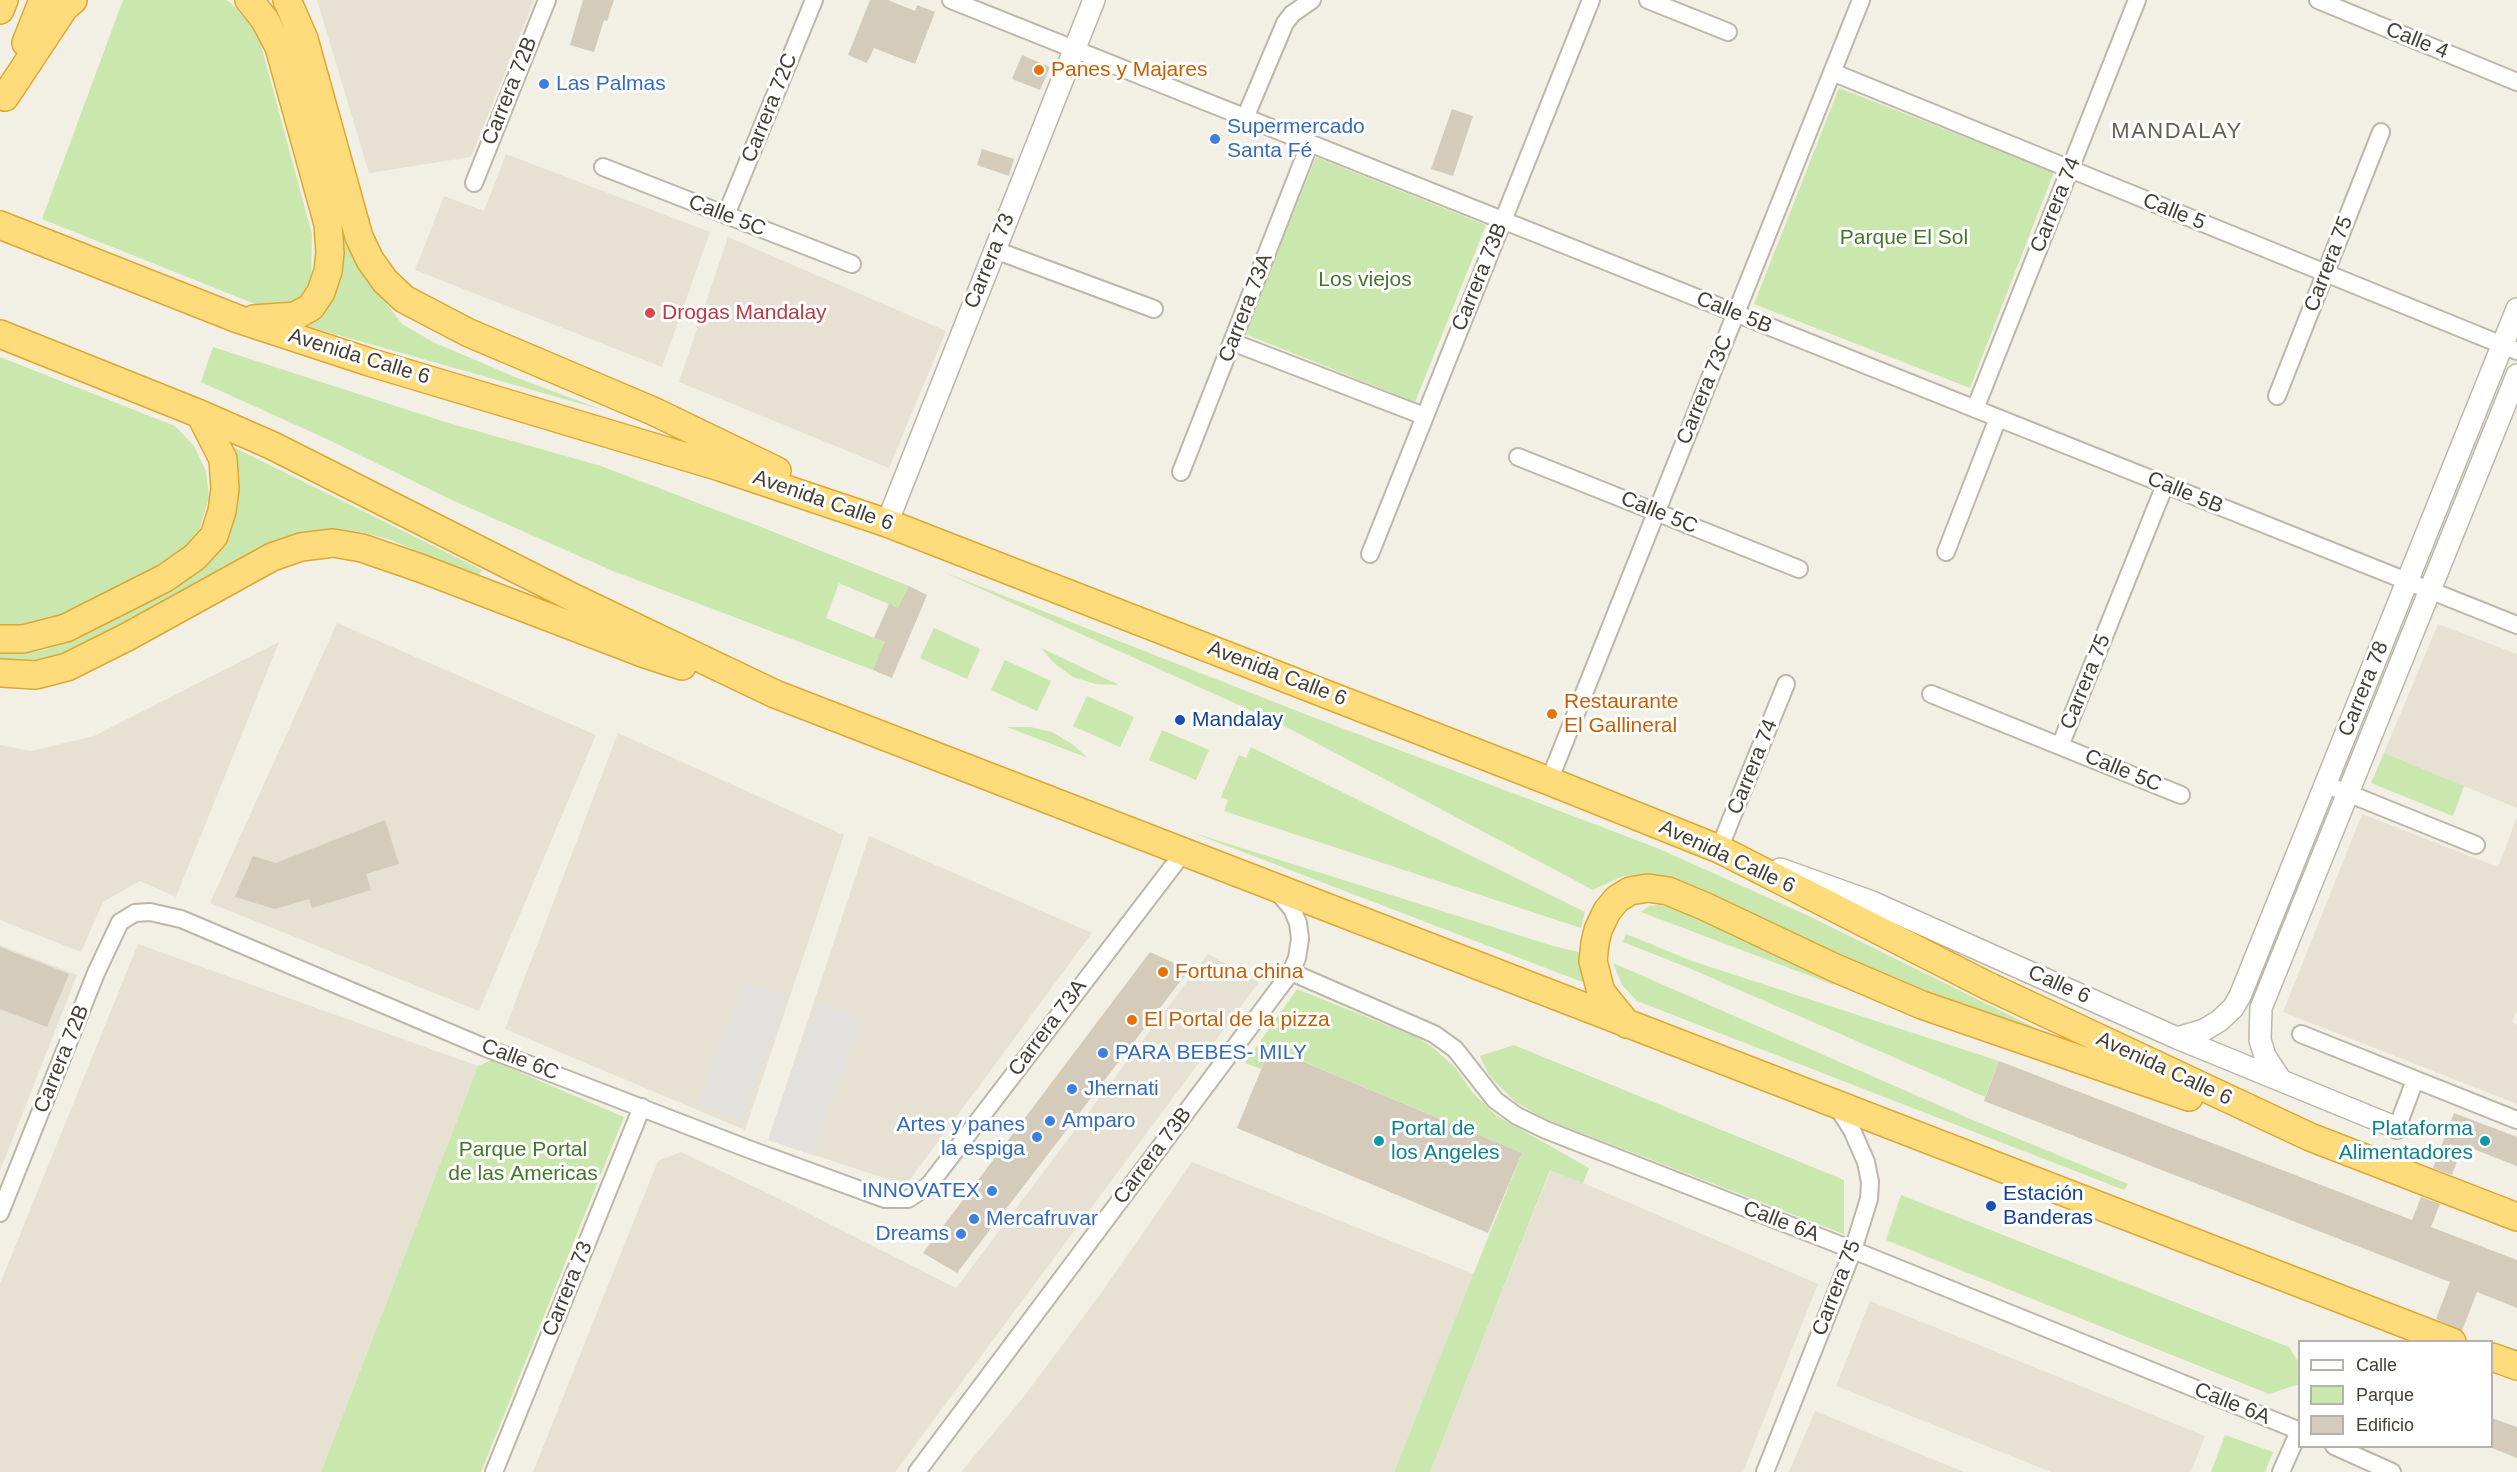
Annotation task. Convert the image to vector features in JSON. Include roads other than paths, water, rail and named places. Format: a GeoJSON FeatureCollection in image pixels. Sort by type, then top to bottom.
{"type":"FeatureCollection","features":[{"type":"Feature","properties":{"kind":"highway"},"geometry":{"type":"LineString","coordinates":[[0,10],[4,0]]}},
{"type":"Feature","properties":{"kind":"highway"},"geometry":{"type":"LineString","coordinates":[[2,103],[43,0]]}},
{"type":"Feature","properties":{"kind":"highway"},"geometry":{"type":"LineString","coordinates":[[2,103],[64,8],[73,0]]}},
{"type":"Feature","properties":{"kind":"highway"},"geometry":{"type":"LineString","coordinates":[[238,320],[276,319],[295,315],[311,307],[321,292],[328,270],[330,253],[328,224],[279,47],[265,20],[249,0]]}},
{"type":"Feature","properties":{"kind":"highway"},"geometry":{"type":"LineString","coordinates":[[287,0],[304,39],[359,237],[370,260],[385,281],[404,299],[469,333],[653,411],[887,522]]}},
{"type":"Feature","properties":{"kind":"highway","name":"Avenida Calle 6"},"geometry":{"type":"LineString","coordinates":[[0,225],[238,320],[369,362],[720,467],[887,522],[1549,781],[1719,849],[1988,986],[2310,1137],[2517,1217]]}},
{"type":"Feature","properties":{"kind":"highway"},"geometry":{"type":"LineString","coordinates":[[0,334],[200,414],[300,460],[574,598],[775,694]]}},
{"type":"Feature","properties":{"kind":"highway"},"geometry":{"type":"LineString","coordinates":[[0,639],[23,639],[66,628],[165,578],[202,550],[214,536],[222,511],[225,489],[223,459],[200,414]]}},
{"type":"Feature","properties":{"kind":"highway"},"geometry":{"type":"LineString","coordinates":[[0,674],[36,675],[67,667],[127,637],[272,557],[301,547],[333,543],[362,549],[420,567],[645,654],[775,694],[2440,1340]]}},
{"type":"Feature","properties":{"kind":"highway"},"geometry":{"type":"LineString","coordinates":[[1629,1025],[1601,992],[1593,961],[1598,930],[1607,911],[1617,899],[1630,891],[1648,888],[1668,891],[1922,1005],[2079,1061],[2310,1137]]}},
{"type":"Feature","properties":{"kind":"highway"},"geometry":{"type":"LineString","coordinates":[[2493,1357],[2517,1366]]}},
{"type":"Feature","properties":{"kind":"street","name":"Carrera 72B"},"geometry":{"type":"LineString","coordinates":[[474,183],[547,0]]}},
{"type":"Feature","properties":{"kind":"street","name":"Carrera 72C"},"geometry":{"type":"LineString","coordinates":[[726,215],[814,0]]}},
{"type":"Feature","properties":{"kind":"street","name":"Calle 5B"},"geometry":{"type":"LineString","coordinates":[[951,0],[2517,626]]}},
{"type":"Feature","properties":{"kind":"street","name":"Carrera 73"},"geometry":{"type":"LineString","coordinates":[[887,522],[1094,0]]}},
{"type":"Feature","properties":{"kind":"street"},"geometry":{"type":"LineString","coordinates":[[1245,118],[1285,23],[1292,14],[1312,0]]}},
{"type":"Feature","properties":{"kind":"street","name":"Carrera 73B"},"geometry":{"type":"LineString","coordinates":[[1370,554],[1591,0]]}},
{"type":"Feature","properties":{"kind":"street"},"geometry":{"type":"LineString","coordinates":[[1648,0],[1728,32]]}},
{"type":"Feature","properties":{"kind":"street","name":"Carrera 73C"},"geometry":{"type":"LineString","coordinates":[[1549,781],[1861,0]]}},
{"type":"Feature","properties":{"kind":"street","name":"Carrera 74"},"geometry":{"type":"LineString","coordinates":[[1975,409],[2137,0]]}},
{"type":"Feature","properties":{"kind":"street","name":"Calle 4"},"geometry":{"type":"LineString","coordinates":[[2318,0],[2352,7],[2517,82]]}},
{"type":"Feature","properties":{"kind":"street","name":"Calle 5"},"geometry":{"type":"LineString","coordinates":[[1832,72],[2510,348]]}},
{"type":"Feature","properties":{"kind":"street","name":"Carrera 75"},"geometry":{"type":"LineString","coordinates":[[2277,396],[2381,132]]}},
{"type":"Feature","properties":{"kind":"street","name":"Carrera 73A"},"geometry":{"type":"LineString","coordinates":[[1181,472],[1311,144]]}},
{"type":"Feature","properties":{"kind":"street","name":"Calle 5C"},"geometry":{"type":"LineString","coordinates":[[603,167],[852,264]]}},
{"type":"Feature","properties":{"kind":"street"},"geometry":{"type":"LineString","coordinates":[[995,250],[1154,309]]}},
{"type":"Feature","properties":{"kind":"street","name":"Carrera 78"},"geometry":{"type":"LineString","coordinates":[[2177,1038],[2204,1030],[2233,1008],[2407,582],[2510,348],[2517,309]]}},
{"type":"Feature","properties":{"kind":"street"},"geometry":{"type":"LineString","coordinates":[[1233,342],[1424,416]]}},
{"type":"Feature","properties":{"kind":"street","name":"Carrera 78"},"geometry":{"type":"LineString","coordinates":[[2280,1079],[2265,1056],[2260,1040],[2262,1008],[2517,375]]}},
{"type":"Feature","properties":{"kind":"street"},"geometry":{"type":"LineString","coordinates":[[1946,552],[1998,418]]}},
{"type":"Feature","properties":{"kind":"street","name":"Calle 5C"},"geometry":{"type":"LineString","coordinates":[[1518,457],[1799,569]]}},
{"type":"Feature","properties":{"kind":"street","name":"Carrera 75"},"geometry":{"type":"LineString","coordinates":[[2060,746],[2165,485]]}},
{"type":"Feature","properties":{"kind":"street","name":"Carrera 74"},"geometry":{"type":"LineString","coordinates":[[1719,849],[1786,684]]}},
{"type":"Feature","properties":{"kind":"street","name":"Calle 5C"},"geometry":{"type":"LineString","coordinates":[[1931,694],[2181,795]]}},
{"type":"Feature","properties":{"kind":"street"},"geometry":{"type":"LineString","coordinates":[[2325,784],[2476,845]]}},
{"type":"Feature","properties":{"kind":"street","name":"Calle 6"},"geometry":{"type":"LineString","coordinates":[[1719,849],[1872,902],[2177,1038],[2397,1128]]}},
{"type":"Feature","properties":{"kind":"street","name":"Carrera 73A"},"geometry":{"type":"LineString","coordinates":[[908,1199],[929,1185],[1183,853]]}},
{"type":"Feature","properties":{"kind":"street","name":"Carrera 73B"},"geometry":{"type":"LineString","coordinates":[[917,1472],[1291,972],[1297,958],[1300,939],[1298,923],[1292,909],[1275,888]]}},
{"type":"Feature","properties":{"kind":"street","name":"Calle 6C"},"geometry":{"type":"LineString","coordinates":[[135,913],[150,912],[181,920],[486,1048],[751,1150],[885,1198],[908,1199]]}},
{"type":"Feature","properties":{"kind":"street","name":"Carrera 72B"},"geometry":{"type":"LineString","coordinates":[[0,1214],[96,973],[120,922],[135,913]]}},
{"type":"Feature","properties":{"kind":"street","name":"Calle 6A"},"geometry":{"type":"LineString","coordinates":[[1291,972],[1434,1034],[1455,1049],[1495,1100],[1517,1116],[2298,1430]]}},
{"type":"Feature","properties":{"kind":"street"},"geometry":{"type":"LineString","coordinates":[[2301,1034],[2517,1120]]}},
{"type":"Feature","properties":{"kind":"street"},"geometry":{"type":"LineString","coordinates":[[2397,1128],[2415,1080]]}},
{"type":"Feature","properties":{"kind":"street","name":"Carrera 75"},"geometry":{"type":"LineString","coordinates":[[1765,1472],[1865,1215],[1870,1182],[1860,1147],[1836,1105]]}},
{"type":"Feature","properties":{"kind":"street","name":"Carrera 73"},"geometry":{"type":"LineString","coordinates":[[495,1472],[642,1107]]}},
{"type":"Feature","properties":{"kind":"street"},"geometry":{"type":"LineString","coordinates":[[2282,1472],[2298,1432]]}},
{"type":"Feature","properties":{"kind":"street"},"geometry":{"type":"LineString","coordinates":[[2338,1448],[2392,1472]]}},
{"type":"Feature","properties":{"kind":"place","name":"Panes y Majares"},"geometry":{"type":"Point","coordinates":[1039,70]}},
{"type":"Feature","properties":{"kind":"place","name":"Las Palmas"},"geometry":{"type":"Point","coordinates":[544,84]}},
{"type":"Feature","properties":{"kind":"place","name":"Supermercado Santa Fé"},"geometry":{"type":"Point","coordinates":[1215,139]}},
{"type":"Feature","properties":{"kind":"place","name":"Drogas Mandalay"},"geometry":{"type":"Point","coordinates":[650,313]}},
{"type":"Feature","properties":{"kind":"place","name":"Restaurante El Gallineral"},"geometry":{"type":"Point","coordinates":[1552,714]}},
{"type":"Feature","properties":{"kind":"place","name":"Mandalay"},"geometry":{"type":"Point","coordinates":[1180,720]}},
{"type":"Feature","properties":{"kind":"place","name":"Fortuna china"},"geometry":{"type":"Point","coordinates":[1163,972]}},
{"type":"Feature","properties":{"kind":"place","name":"El Portal de la pizza"},"geometry":{"type":"Point","coordinates":[1132,1020]}},
{"type":"Feature","properties":{"kind":"place","name":"PARA BEBES- MILY"},"geometry":{"type":"Point","coordinates":[1103,1053]}},
{"type":"Feature","properties":{"kind":"place","name":"Jhernati"},"geometry":{"type":"Point","coordinates":[1072,1089]}},
{"type":"Feature","properties":{"kind":"place","name":"Amparo"},"geometry":{"type":"Point","coordinates":[1050,1121]}},
{"type":"Feature","properties":{"kind":"place","name":"Artes y panes la espiga"},"geometry":{"type":"Point","coordinates":[1037,1137]}},
{"type":"Feature","properties":{"kind":"place","name":"Portal de los Angeles"},"geometry":{"type":"Point","coordinates":[1379,1141]}},
{"type":"Feature","properties":{"kind":"place","name":"Plataforma Alimentadores"},"geometry":{"type":"Point","coordinates":[2485,1141]}},
{"type":"Feature","properties":{"kind":"place","name":"INNOVATEX"},"geometry":{"type":"Point","coordinates":[992,1191]}},
{"type":"Feature","properties":{"kind":"place","name":"Estación Banderas"},"geometry":{"type":"Point","coordinates":[1991,1206]}},
{"type":"Feature","properties":{"kind":"place","name":"Mercafruvar"},"geometry":{"type":"Point","coordinates":[974,1219]}},
{"type":"Feature","properties":{"kind":"place","name":"Dreams"},"geometry":{"type":"Point","coordinates":[961,1234]}},
{"type":"Feature","properties":{"kind":"district","name":"MANDALAY"},"geometry":{"type":"Point","coordinates":[2177,132]}},
{"type":"Feature","properties":{"kind":"park label","name":"Parque El Sol"},"geometry":{"type":"Point","coordinates":[1904,238]}},
{"type":"Feature","properties":{"kind":"park label","name":"Los viejos"},"geometry":{"type":"Point","coordinates":[1365,280]}},
{"type":"Feature","properties":{"kind":"park label","name":"Parque Portal de las Americas"},"geometry":{"type":"Point","coordinates":[523,1162]}}]}
